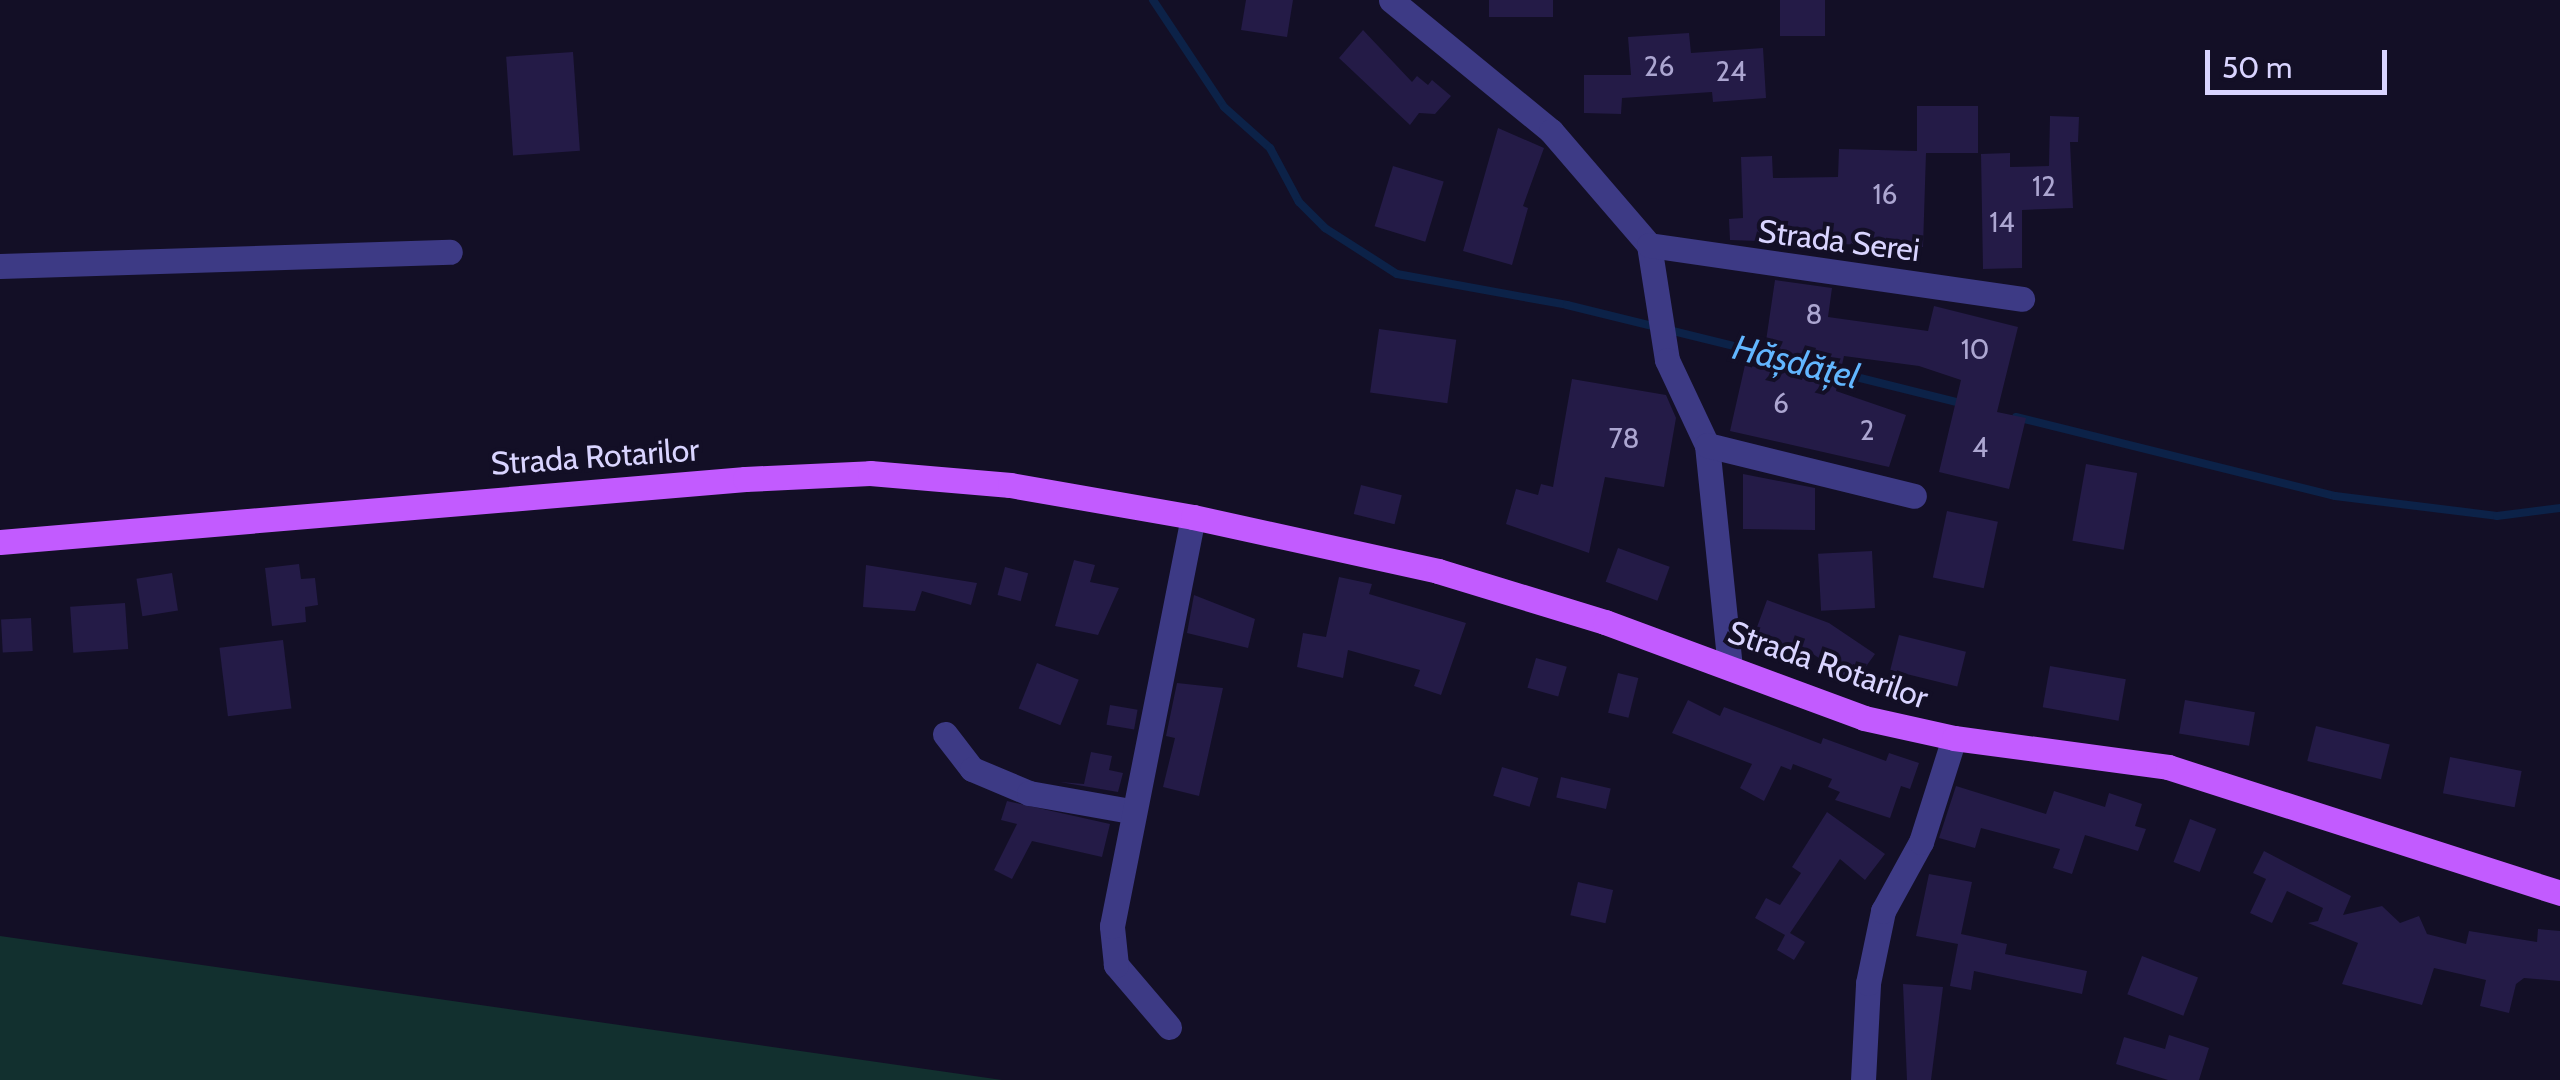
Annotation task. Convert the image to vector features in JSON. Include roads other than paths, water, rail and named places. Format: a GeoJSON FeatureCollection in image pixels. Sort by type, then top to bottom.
{"type":"FeatureCollection","features":[{"type":"Feature","properties":{"kind":"main road","name":"Strada Rotarilor"},"geometry":{"type":"LineString","coordinates":[[0,542],[417,502],[870,473],[1010,485],[1193,517],[1509,590],[1864,718],[1954,738],[2168,766],[2560,894]]}},
{"type":"Feature","properties":{"kind":"street"},"geometry":{"type":"LineString","coordinates":[[1399,2],[1551,132],[1649,246],[1667,360],[1707,445],[1730,668]]}},
{"type":"Feature","properties":{"kind":"street","name":"Strada Serei"},"geometry":{"type":"LineString","coordinates":[[1649,246],[2022,300]]}},
{"type":"Feature","properties":{"kind":"street"},"geometry":{"type":"LineString","coordinates":[[0,266],[450,252]]}},
{"type":"Feature","properties":{"kind":"street"},"geometry":{"type":"LineString","coordinates":[[1707,445],[1914,496]]}},
{"type":"Feature","properties":{"kind":"street"},"geometry":{"type":"LineString","coordinates":[[1170,1028],[1116,965],[1112,926],[1130,811],[1193,517]]}},
{"type":"Feature","properties":{"kind":"street"},"geometry":{"type":"LineString","coordinates":[[944,734],[972,769],[1015,787],[1084,807],[1130,811]]}},
{"type":"Feature","properties":{"kind":"street"},"geometry":{"type":"LineString","coordinates":[[1863,1080],[1868,983],[1882,911],[1921,842],[1954,738]]}},
{"type":"Feature","properties":{"kind":"waterway","name":"Hășdățel"},"geometry":{"type":"LineString","coordinates":[[1153,0],[1224,107],[1270,148],[1299,202],[1325,228],[1397,274],[1567,305],[1770,355]]}},
{"type":"Feature","properties":{"kind":"waterway","name":"Hășdățel"},"geometry":{"type":"LineString","coordinates":[[1832,371],[1964,404]]}},
{"type":"Feature","properties":{"kind":"waterway","name":"Hășdățel"},"geometry":{"type":"LineString","coordinates":[[2016,417],[2335,496],[2497,516],[2560,508]]}}]}
